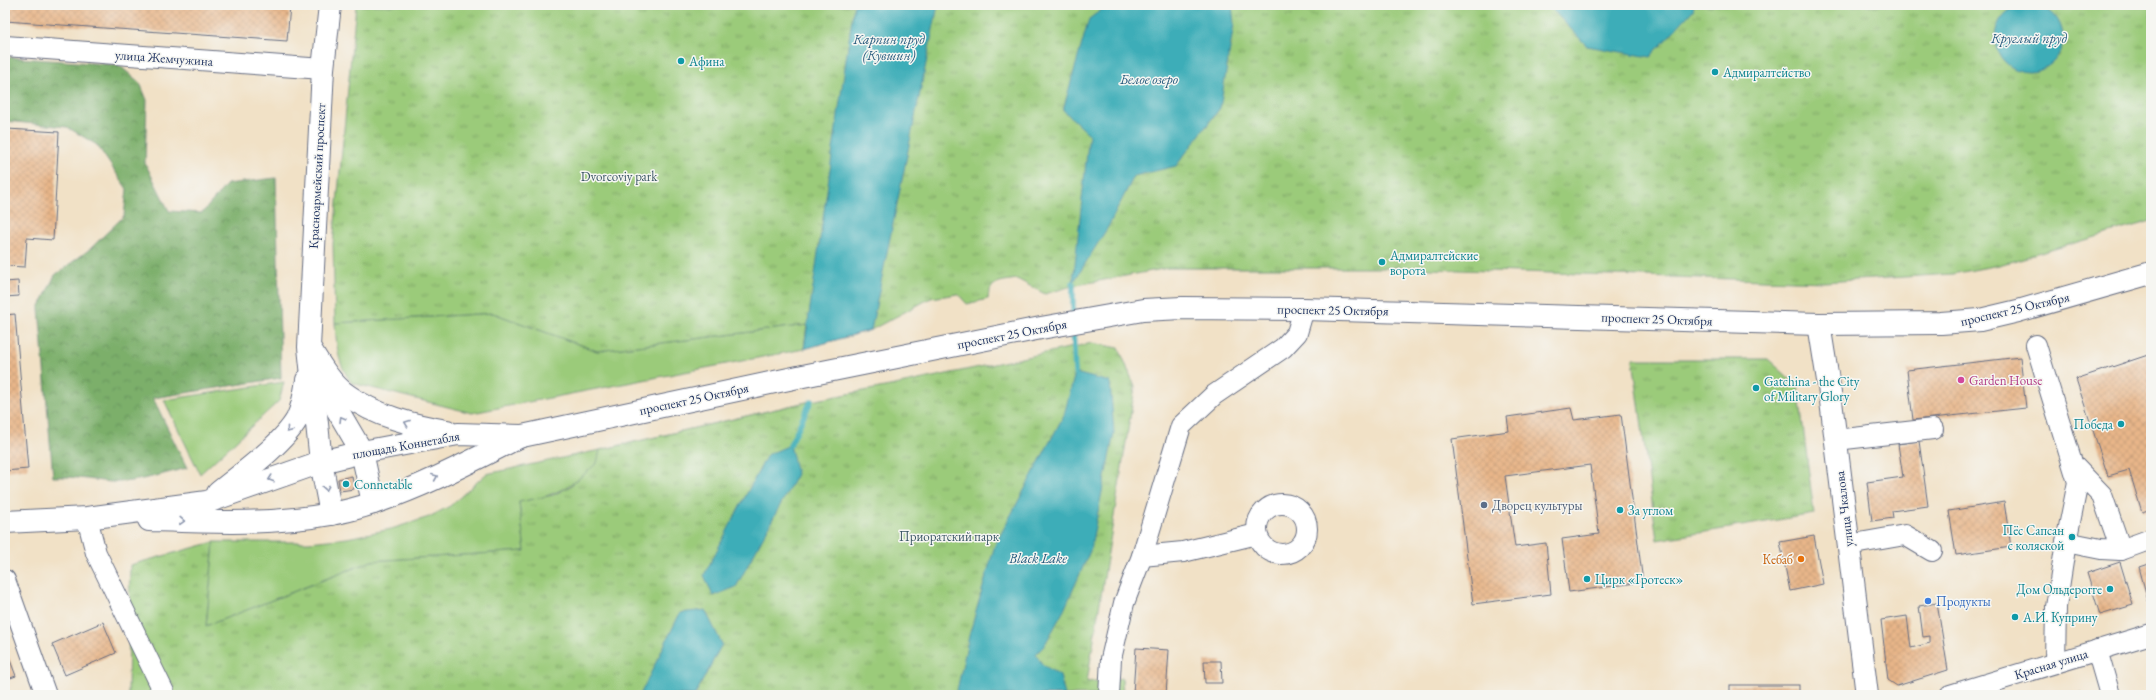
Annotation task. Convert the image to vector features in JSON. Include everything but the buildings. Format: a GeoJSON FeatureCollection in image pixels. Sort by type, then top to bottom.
{"type":"FeatureCollection","features":[{"type":"Feature","properties":{"kind":"main road","name":"Красноармейский проспект"},"geometry":{"type":"LineString","coordinates":[[330,5],[323,69],[309,347],[321,462],[330,514]]}},
{"type":"Feature","properties":{"kind":"main road","name":"проспект 25 Октября"},"geometry":{"type":"LineString","coordinates":[[522,436],[803,376],[1041,328],[1143,310],[1182,308],[1304,309],[1819,324],[1914,324],[1973,321],[2018,311],[2151,273]]}},
{"type":"Feature","properties":{"kind":"main road","name":"улица Чкалова"},"geometry":{"type":"LineString","coordinates":[[1819,324],[1836,440],[1867,695]]}},
{"type":"Feature","properties":{"kind":"main road","name":"Красноармейский проспект"},"geometry":{"type":"LineString","coordinates":[[309,347],[338,411],[362,452],[373,503]]}},
{"type":"Feature","properties":{"kind":"main road"},"geometry":{"type":"LineString","coordinates":[[309,347],[321,367],[346,395],[381,413],[412,425],[458,434]]}},
{"type":"Feature","properties":{"kind":"main road"},"geometry":{"type":"LineString","coordinates":[[208,502],[282,438],[297,419],[305,395],[309,347]]}},
{"type":"Feature","properties":{"kind":"main road","name":"площадь Коннетабля"},"geometry":{"type":"LineString","coordinates":[[87,518],[208,502],[321,462],[362,452],[458,434],[522,436]]}},
{"type":"Feature","properties":{"kind":"main road"},"geometry":{"type":"LineString","coordinates":[[5,522],[87,518],[212,522],[273,520],[330,514],[373,503],[464,465],[522,436]]}},
{"type":"Feature","properties":{"kind":"street","name":"улица Жемчужина"},"geometry":{"type":"LineString","coordinates":[[5,46],[323,69]]}},
{"type":"Feature","properties":{"kind":"street"},"geometry":{"type":"LineString","coordinates":[[1109,695],[1111,659],[1124,603],[1142,556],[1181,426],[1214,395],[1283,348],[1297,333],[1304,309]]}},
{"type":"Feature","properties":{"kind":"street"},"geometry":{"type":"LineString","coordinates":[[2036,345],[2078,482],[2066,542],[2056,607],[2055,663]]}},
{"type":"Feature","properties":{"kind":"street"},"geometry":{"type":"LineString","coordinates":[[1836,440],[1933,429]]}},
{"type":"Feature","properties":{"kind":"street"},"geometry":{"type":"LineString","coordinates":[[2074,466],[2102,495],[2121,550]]}},
{"type":"Feature","properties":{"kind":"street"},"geometry":{"type":"LineString","coordinates":[[87,518],[96,553],[164,692],[157,695]]}},
{"type":"Feature","properties":{"kind":"street"},"geometry":{"type":"LineString","coordinates":[[1142,556],[1183,552],[1257,534]]}},
{"type":"Feature","properties":{"kind":"street"},"geometry":{"type":"LineString","coordinates":[[1848,545],[1904,536],[1932,551]]}},
{"type":"Feature","properties":{"kind":"street"},"geometry":{"type":"LineString","coordinates":[[2066,542],[2101,549],[2121,550],[2151,539]]}},
{"type":"Feature","properties":{"kind":"street"},"geometry":{"type":"LineString","coordinates":[[5,580],[46,695]]}},
{"type":"Feature","properties":{"kind":"street","name":"Красная улица"},"geometry":{"type":"LineString","coordinates":[[1950,695],[2151,634]]}},
{"type":"Feature","properties":{"kind":"street"},"geometry":{"type":"LineString","coordinates":[[2096,650],[2110,695]]}},
{"type":"Feature","properties":{"kind":"green space","name":"Dvorcoviy park"},"geometry":{"type":"Polygon","coordinates":[[[356,5],[2151,5],[2151,221],[1999,265],[1952,274],[1824,282],[1399,268],[1168,268],[1072,286],[1045,294],[1017,279],[994,285],[991,288],[988,299],[967,304],[958,294],[931,298],[871,330],[804,349],[807,325],[597,351],[493,313],[335,323],[333,244],[356,5]]]}},
{"type":"Feature","properties":{"kind":"green space"},"geometry":{"type":"Polygon","coordinates":[[[5,57],[119,65],[140,83],[147,100],[145,163],[169,211],[202,213],[227,184],[276,178],[281,378],[153,398],[187,468],[149,478],[120,482],[53,477],[39,308],[55,275],[90,249],[124,216],[127,189],[97,145],[67,127],[5,121],[5,57]]]}},
{"type":"Feature","properties":{"kind":"green space"},"geometry":{"type":"Polygon","coordinates":[[[493,313],[597,351],[807,325],[804,349],[472,413],[352,383],[343,369],[337,348],[335,323],[493,313]]]}},
{"type":"Feature","properties":{"kind":"green space","name":"Приоратский парк"},"geometry":{"type":"Polygon","coordinates":[[[1092,343],[1119,348],[1135,387],[1087,682],[1122,678],[1123,695],[128,695],[130,565],[214,542],[206,626],[372,561],[525,551],[519,502],[553,495],[569,487],[597,463],[600,450],[811,401],[895,385],[1092,343]]]}},
{"type":"Feature","properties":{"kind":"green space"},"geometry":{"type":"Polygon","coordinates":[[[1633,359],[1768,359],[1798,386],[1814,514],[1657,540],[1633,359]]]}},
{"type":"Feature","properties":{"kind":"green space"},"geometry":{"type":"Polygon","coordinates":[[[284,382],[279,401],[200,474],[164,400],[284,382]]]}},
{"type":"Feature","properties":{"kind":"green space"},"geometry":{"type":"Polygon","coordinates":[[[811,401],[597,464],[579,479],[561,490],[542,497],[519,502],[525,551],[372,561],[206,626],[214,542],[309,542],[347,538],[391,529],[429,517],[450,506],[486,474],[600,450],[811,401]]]}},
{"type":"Feature","properties":{"kind":"water","name":"Круглый пруд"},"geometry":{"type":"Polygon","coordinates":[[[2029,4],[2042,7],[2053,14],[2060,25],[2063,38],[2060,51],[2053,62],[2042,69],[2029,72],[2016,69],[2005,62],[1998,51],[1995,38],[1998,25],[2005,14],[2016,7],[2029,4]]]}},
{"type":"Feature","properties":{"kind":"water","name":"Карпин пруд (Кувшин)"},"geometry":{"type":"Polygon","coordinates":[[[854,5],[938,5],[871,330],[804,349],[854,5]]]}},
{"type":"Feature","properties":{"kind":"water","name":"Белое озеро"},"geometry":{"type":"Polygon","coordinates":[[[1108,5],[1232,5],[1234,24],[1220,108],[1176,166],[1134,176],[1108,227],[1073,283],[1089,134],[1063,110],[1089,19],[1108,5]]]}},
{"type":"Feature","properties":{"kind":"water"},"geometry":{"type":"Polygon","coordinates":[[[1548,5],[1694,5],[1693,10],[1650,57],[1587,46],[1548,5]]]}},
{"type":"Feature","properties":{"kind":"water","name":"Black Lake"},"geometry":{"type":"Polygon","coordinates":[[[1075,373],[1110,382],[1114,433],[1090,551],[1064,610],[1044,646],[1036,654],[1042,664],[1060,676],[1065,695],[956,695],[969,636],[995,545],[1064,415],[1075,373]]]}},
{"type":"Feature","properties":{"kind":"water"},"geometry":{"type":"Polygon","coordinates":[[[790,445],[797,474],[736,587],[713,596],[704,575],[767,455],[790,445]]]}},
{"type":"Feature","properties":{"kind":"water"},"geometry":{"type":"Polygon","coordinates":[[[705,610],[722,644],[695,695],[640,695],[680,613],[705,610]]]}},
{"type":"Feature","properties":{"kind":"waterway"},"geometry":{"type":"LineString","coordinates":[[1073,283],[1073,319]]}},
{"type":"Feature","properties":{"kind":"waterway"},"geometry":{"type":"LineString","coordinates":[[1073,327],[1075,373]]}},
{"type":"Feature","properties":{"kind":"waterway"},"geometry":{"type":"LineString","coordinates":[[790,445],[811,401]]}},
{"type":"Feature","properties":{"kind":"place","name":"Афина"},"geometry":{"type":"Point","coordinates":[681,61]}},
{"type":"Feature","properties":{"kind":"place","name":"Адмиралтейство"},"geometry":{"type":"Point","coordinates":[1715,72]}},
{"type":"Feature","properties":{"kind":"place","name":"Адмиралтейские ворота"},"geometry":{"type":"Point","coordinates":[1382,262]}},
{"type":"Feature","properties":{"kind":"place","name":"Garden House"},"geometry":{"type":"Point","coordinates":[1961,380]}},
{"type":"Feature","properties":{"kind":"place","name":"Gatchina - the City of Military Glory"},"geometry":{"type":"Point","coordinates":[1756,388]}},
{"type":"Feature","properties":{"kind":"place","name":"Победа"},"geometry":{"type":"Point","coordinates":[2121,424]}},
{"type":"Feature","properties":{"kind":"place","name":"Connetable"},"geometry":{"type":"Point","coordinates":[346,484]}},
{"type":"Feature","properties":{"kind":"place","name":"Дворец культуры"},"geometry":{"type":"Point","coordinates":[1484,505]}},
{"type":"Feature","properties":{"kind":"place","name":"За углом"},"geometry":{"type":"Point","coordinates":[1620,510]}},
{"type":"Feature","properties":{"kind":"place","name":"Пёс Сапсан с коляской"},"geometry":{"type":"Point","coordinates":[2072,537]}},
{"type":"Feature","properties":{"kind":"place","name":"Кебаб"},"geometry":{"type":"Point","coordinates":[1801,559]}},
{"type":"Feature","properties":{"kind":"place","name":"Цирк «Гротеск»"},"geometry":{"type":"Point","coordinates":[1587,579]}},
{"type":"Feature","properties":{"kind":"place","name":"Дом Ольдерогге"},"geometry":{"type":"Point","coordinates":[2110,589]}},
{"type":"Feature","properties":{"kind":"place","name":"Продукты"},"geometry":{"type":"Point","coordinates":[1928,601]}},
{"type":"Feature","properties":{"kind":"place","name":"А.И. Куприну"},"geometry":{"type":"Point","coordinates":[2015,617]}}]}
